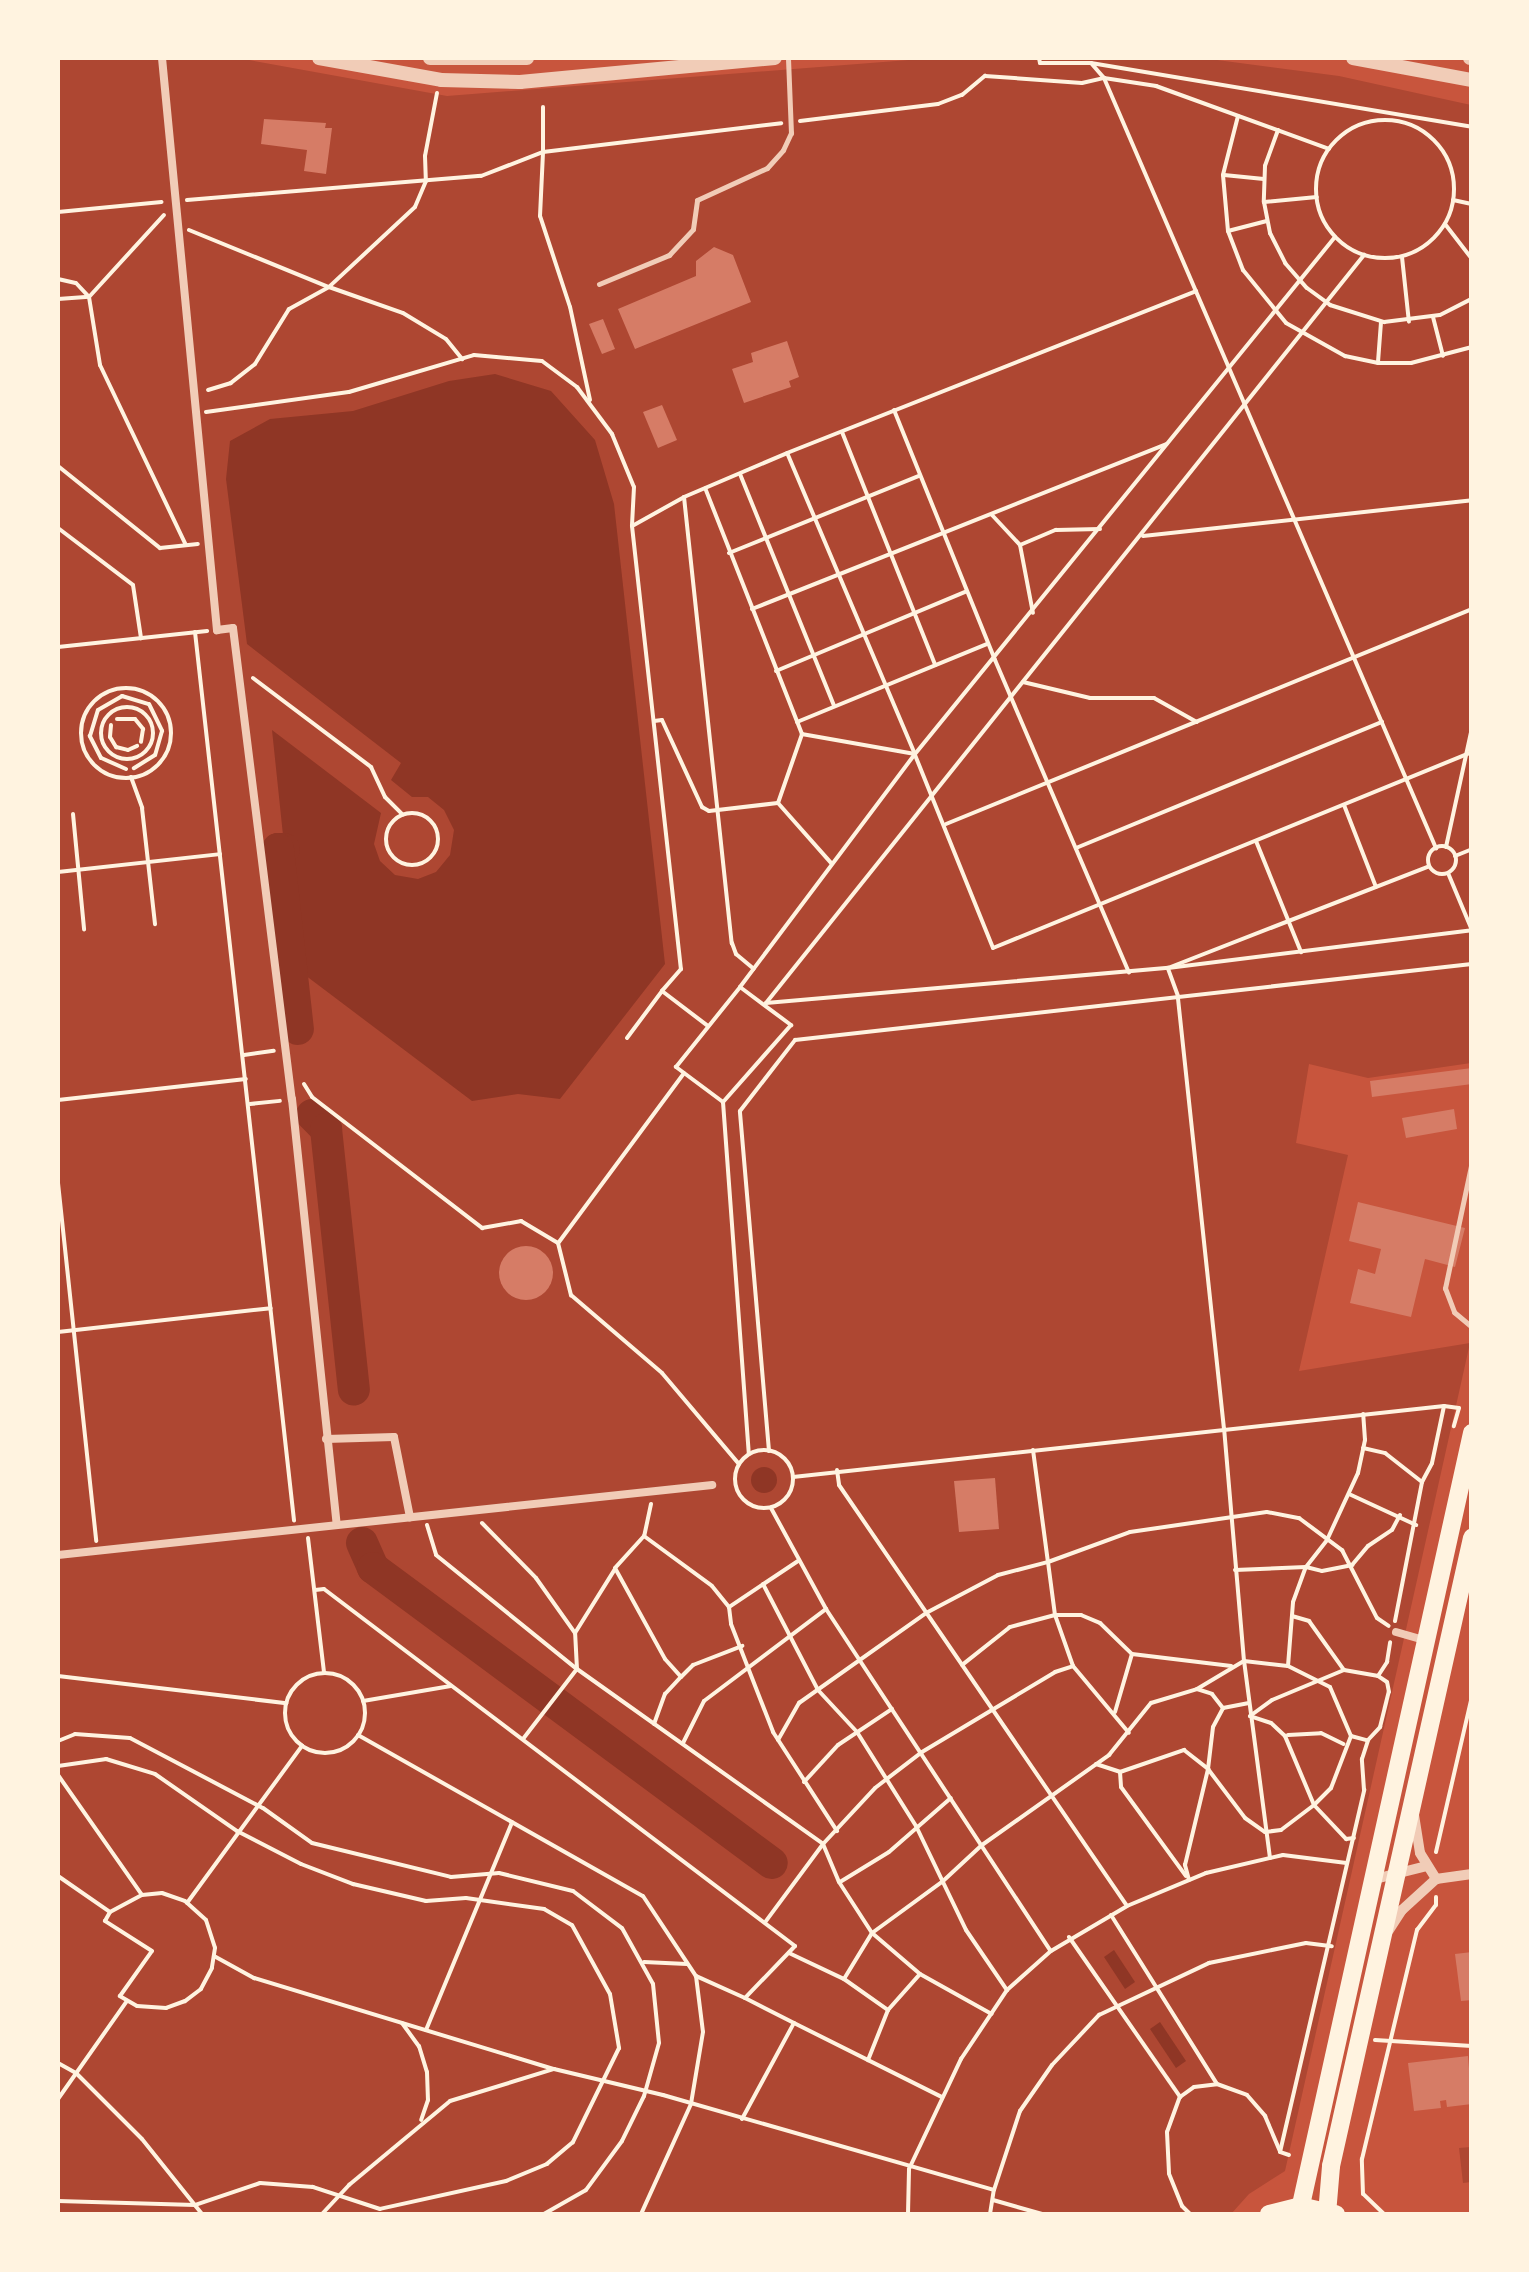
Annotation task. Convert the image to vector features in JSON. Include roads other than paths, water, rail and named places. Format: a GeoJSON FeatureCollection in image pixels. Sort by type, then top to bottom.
{"type":"FeatureCollection","features":[{"type":"Feature","properties":{"kind":"main road"},"geometry":{"type":"LineString","coordinates":[[1300,2210],[1472,1434]]}},
{"type":"Feature","properties":{"kind":"main road"},"geometry":{"type":"LineString","coordinates":[[1270,2214],[1300,2210],[1330,2213],[1332,2166],[1472,1538]]}},
{"type":"Feature","properties":{"kind":"street"},"geometry":{"type":"LineString","coordinates":[[162,58],[217,630],[233,628],[292,1099],[337,1525]]}},
{"type":"Feature","properties":{"kind":"street"},"geometry":{"type":"LineString","coordinates":[[319,58],[438,80],[520,82],[775,58]]}},
{"type":"Feature","properties":{"kind":"street"},"geometry":{"type":"LineString","coordinates":[[430,58],[527,58]]}},
{"type":"Feature","properties":{"kind":"street"},"geometry":{"type":"LineString","coordinates":[[1354,58],[1472,80]]}},
{"type":"Feature","properties":{"kind":"street"},"geometry":{"type":"LineString","coordinates":[[326,1439],[394,1437],[410,1518]]}},
{"type":"Feature","properties":{"kind":"street"},"geometry":{"type":"LineString","coordinates":[[58,1555],[712,1485]]}},
{"type":"Feature","properties":{"kind":"street"},"geometry":{"type":"LineString","coordinates":[[1396,1632],[1424,1640]]}},
{"type":"Feature","properties":{"kind":"street"},"geometry":{"type":"LineString","coordinates":[[1415,1796],[1420,1853],[1436,1880]]}},
{"type":"Feature","properties":{"kind":"street"},"geometry":{"type":"LineString","coordinates":[[1371,1880],[1428,1866]]}},
{"type":"Feature","properties":{"kind":"street"},"geometry":{"type":"LineString","coordinates":[[1383,1940],[1402,1910],[1436,1880],[1472,1874]]}},
{"type":"Feature","properties":{"kind":"lane"},"geometry":{"type":"LineString","coordinates":[[598,284],[670,255],[694,229],[697,200],[767,168],[784,150],[791,122],[788,58]]}},
{"type":"Feature","properties":{"kind":"lane"},"geometry":{"type":"LineString","coordinates":[[1472,1161],[1444,1288],[1454,1312],[1472,1327]]}},
{"type":"Feature","properties":{"kind":"waterway"},"geometry":{"type":"LineString","coordinates":[[284,849],[278,849],[298,1029]]}},
{"type":"Feature","properties":{"kind":"waterway"},"geometry":{"type":"LineString","coordinates":[[312,1115],[326,1129],[354,1389]]}},
{"type":"Feature","properties":{"kind":"waterway"},"geometry":{"type":"LineString","coordinates":[[362,1543],[373,1568],[772,1863]]}}]}
